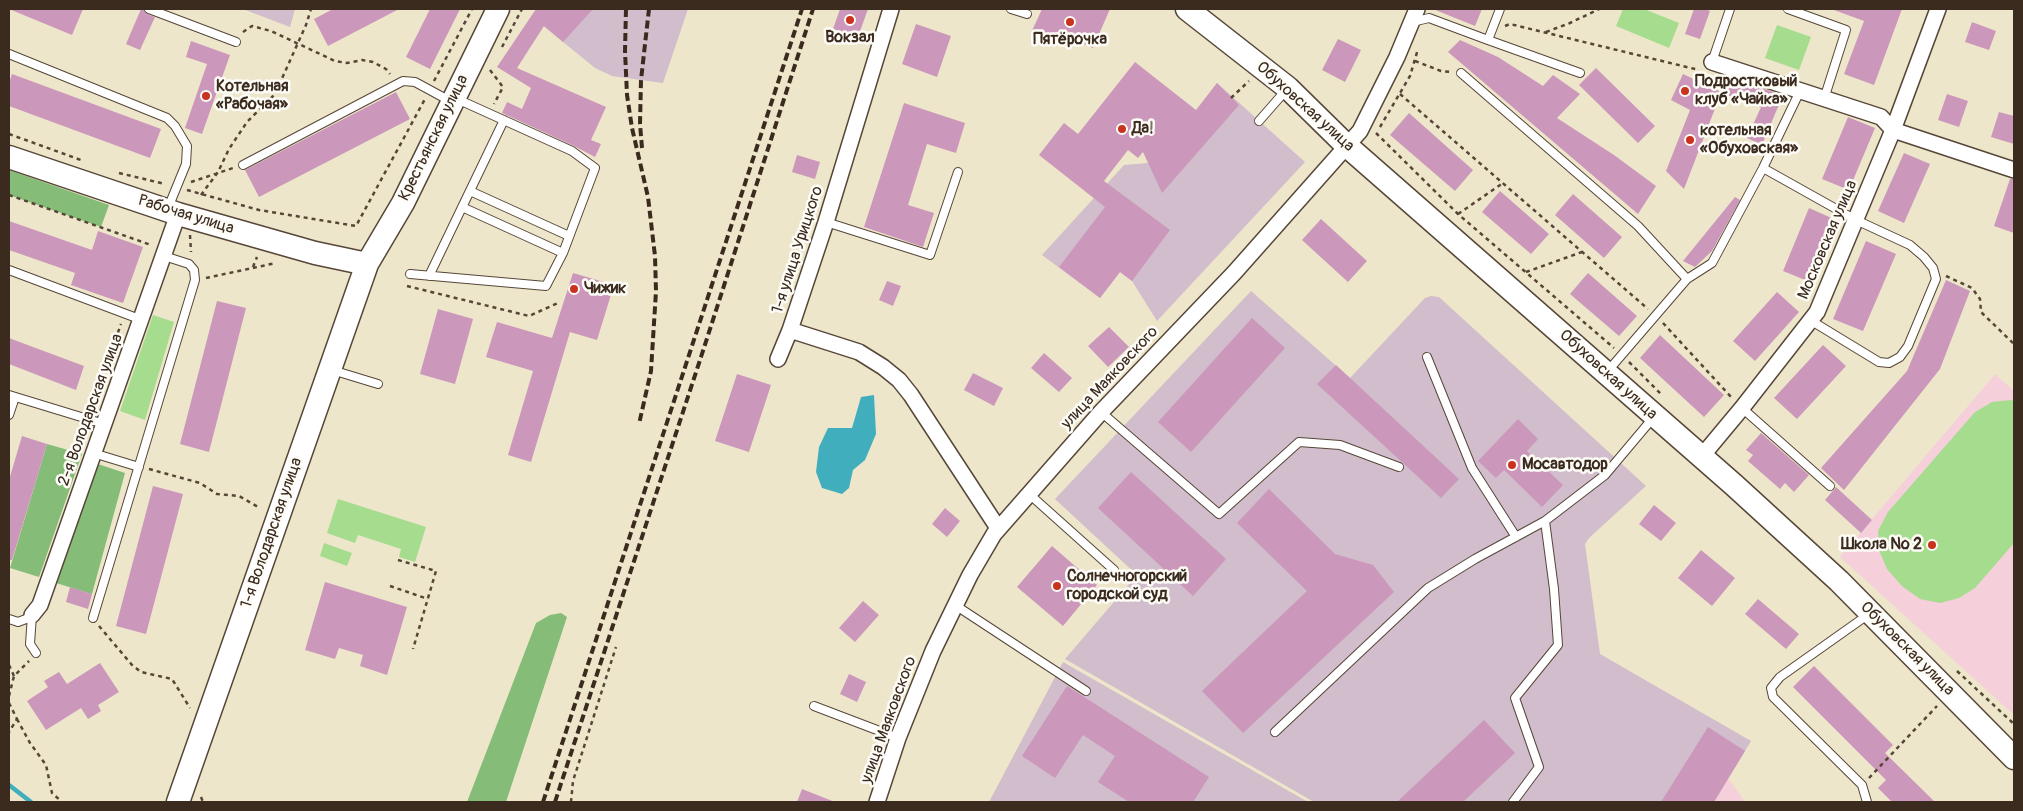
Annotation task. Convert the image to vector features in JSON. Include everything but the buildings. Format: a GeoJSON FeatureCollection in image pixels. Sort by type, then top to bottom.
{"type":"FeatureCollection","features":[{"type":"Feature","properties":{"kind":"street","name":"Крестьянская улица"},"geometry":{"type":"LineString","coordinates":[[367,264],[403,203],[452,99],[498,9]]}},
{"type":"Feature","properties":{"kind":"street","name":"1-я улица Урицкого"},"geometry":{"type":"LineString","coordinates":[[891,9],[826,222],[790,330],[859,352],[899,380],[911,395],[998,528]]}},
{"type":"Feature","properties":{"kind":"street","name":"Обуховская улица"},"geometry":{"type":"LineString","coordinates":[[1188,9],[1288,88],[1347,146],[1606,372],[1654,417],[1702,456],[1871,613],[2014,758]]}},
{"type":"Feature","properties":{"kind":"street","name":"Московская улица"},"geometry":{"type":"LineString","coordinates":[[1702,456],[1817,312],[1892,130],[1938,9]]}},
{"type":"Feature","properties":{"kind":"street","name":"улица Маяковского"},"geometry":{"type":"LineString","coordinates":[[879,802],[898,738],[919,682],[954,604],[998,528],[1101,412],[1234,273],[1360,131],[1397,57],[1414,15]]}},
{"type":"Feature","properties":{"kind":"street"},"geometry":{"type":"LineString","coordinates":[[1713,63],[1881,117],[1892,130],[2014,170]]}},
{"type":"Feature","properties":{"kind":"street","name":"Рабочая улица"},"geometry":{"type":"LineString","coordinates":[[9,157],[178,219],[314,253],[367,264]]}},
{"type":"Feature","properties":{"kind":"street","name":"2-я Володарская улица"},"geometry":{"type":"LineString","coordinates":[[32,615],[40,605],[178,219]]}},
{"type":"Feature","properties":{"kind":"street","name":"1-я Володарская улица"},"geometry":{"type":"LineString","coordinates":[[178,802],[367,264]]}},
{"type":"Feature","properties":{"kind":"street"},"geometry":{"type":"LineString","coordinates":[[778,359],[790,330]]}},
{"type":"Feature","properties":{"kind":"lane"},"geometry":{"type":"LineString","coordinates":[[149,9],[236,42]]}},
{"type":"Feature","properties":{"kind":"lane"},"geometry":{"type":"LineString","coordinates":[[1012,9],[1027,14]]}},
{"type":"Feature","properties":{"kind":"lane"},"geometry":{"type":"LineString","coordinates":[[1489,37],[1500,9]]}},
{"type":"Feature","properties":{"kind":"lane"},"geometry":{"type":"LineString","coordinates":[[1713,63],[1730,9]]}},
{"type":"Feature","properties":{"kind":"lane"},"geometry":{"type":"LineString","coordinates":[[1788,9],[1846,30],[1824,98]]}},
{"type":"Feature","properties":{"kind":"lane"},"geometry":{"type":"LineString","coordinates":[[1414,15],[1489,37],[1580,73]]}},
{"type":"Feature","properties":{"kind":"lane"},"geometry":{"type":"LineString","coordinates":[[9,54],[167,118],[175,126],[187,146],[186,164],[176,187],[178,219]]}},
{"type":"Feature","properties":{"kind":"lane"},"geometry":{"type":"LineString","coordinates":[[1462,73],[1638,226],[1687,279]]}},
{"type":"Feature","properties":{"kind":"lane"},"geometry":{"type":"LineString","coordinates":[[243,165],[397,83],[409,80],[572,151],[595,168],[563,253],[546,286],[410,274]]}},
{"type":"Feature","properties":{"kind":"lane"},"geometry":{"type":"LineString","coordinates":[[1259,121],[1288,88]]}},
{"type":"Feature","properties":{"kind":"lane"},"geometry":{"type":"LineString","coordinates":[[1606,372],[1687,279],[1712,263],[1800,91]]}},
{"type":"Feature","properties":{"kind":"lane"},"geometry":{"type":"LineString","coordinates":[[429,276],[504,120]]}},
{"type":"Feature","properties":{"kind":"lane"},"geometry":{"type":"LineString","coordinates":[[1762,168],[1856,220],[1910,245],[1924,257],[1933,268],[1935,274],[1936,279],[1908,346],[1900,357],[1889,363],[1879,362],[1810,320]]}},
{"type":"Feature","properties":{"kind":"lane"},"geometry":{"type":"LineString","coordinates":[[826,222],[930,255],[958,172]]}},
{"type":"Feature","properties":{"kind":"lane"},"geometry":{"type":"LineString","coordinates":[[470,190],[569,236]]}},
{"type":"Feature","properties":{"kind":"lane"},"geometry":{"type":"LineString","coordinates":[[462,207],[563,253]]}},
{"type":"Feature","properties":{"kind":"lane"},"geometry":{"type":"LineString","coordinates":[[93,618],[196,275],[192,266],[165,253]]}},
{"type":"Feature","properties":{"kind":"lane"},"geometry":{"type":"LineString","coordinates":[[9,270],[142,320]]}},
{"type":"Feature","properties":{"kind":"lane"},"geometry":{"type":"LineString","coordinates":[[1427,357],[1472,468],[1516,537]]}},
{"type":"Feature","properties":{"kind":"lane"},"geometry":{"type":"LineString","coordinates":[[330,369],[378,384]]}},
{"type":"Feature","properties":{"kind":"lane"},"geometry":{"type":"LineString","coordinates":[[9,415],[12,396],[104,424]]}},
{"type":"Feature","properties":{"kind":"lane"},"geometry":{"type":"LineString","coordinates":[[1742,408],[1830,486]]}},
{"type":"Feature","properties":{"kind":"lane"},"geometry":{"type":"LineString","coordinates":[[1101,412],[1219,514],[1299,442],[1340,445],[1399,467]]}},
{"type":"Feature","properties":{"kind":"lane"},"geometry":{"type":"LineString","coordinates":[[1275,732],[1428,588],[1545,521],[1605,475],[1654,417]]}},
{"type":"Feature","properties":{"kind":"lane"},"geometry":{"type":"LineString","coordinates":[[94,453],[139,466]]}},
{"type":"Feature","properties":{"kind":"lane"},"geometry":{"type":"LineString","coordinates":[[1028,493],[1114,570]]}},
{"type":"Feature","properties":{"kind":"lane"},"geometry":{"type":"LineString","coordinates":[[1513,802],[1539,767],[1515,698],[1558,645],[1554,589],[1545,521]]}},
{"type":"Feature","properties":{"kind":"lane"},"geometry":{"type":"LineString","coordinates":[[954,604],[1086,691]]}},
{"type":"Feature","properties":{"kind":"lane"},"geometry":{"type":"LineString","coordinates":[[1868,802],[1862,785],[1773,696],[1771,688],[1780,677],[1871,613]]}},
{"type":"Feature","properties":{"kind":"lane"},"geometry":{"type":"LineString","coordinates":[[9,619],[18,622],[26,620],[32,615]]}},
{"type":"Feature","properties":{"kind":"lane"},"geometry":{"type":"LineString","coordinates":[[32,615],[30,644],[36,653]]}},
{"type":"Feature","properties":{"kind":"lane"},"geometry":{"type":"LineString","coordinates":[[814,706],[898,738]]}},
{"type":"Feature","properties":{"kind":"path"},"geometry":{"type":"LineString","coordinates":[[201,194],[218,172],[229,149],[247,122],[274,94],[306,25],[311,9]]}},
{"type":"Feature","properties":{"kind":"path"},"geometry":{"type":"LineString","coordinates":[[356,226],[472,9]]}},
{"type":"Feature","properties":{"kind":"path"},"geometry":{"type":"LineString","coordinates":[[1545,32],[1570,23],[1599,9]]}},
{"type":"Feature","properties":{"kind":"path"},"geometry":{"type":"LineString","coordinates":[[1489,37],[1510,24],[1709,72],[1713,63]]}},
{"type":"Feature","properties":{"kind":"path"},"geometry":{"type":"LineString","coordinates":[[236,42],[243,31],[252,26],[271,31],[335,61],[347,63],[362,60],[373,62],[386,69],[397,83]]}},
{"type":"Feature","properties":{"kind":"path"},"geometry":{"type":"LineString","coordinates":[[1415,61],[1441,71],[1462,73]]}},
{"type":"Feature","properties":{"kind":"path"},"geometry":{"type":"LineString","coordinates":[[489,114],[503,87],[490,70]]}},
{"type":"Feature","properties":{"kind":"path"},"geometry":{"type":"LineString","coordinates":[[1231,98],[1250,81]]}},
{"type":"Feature","properties":{"kind":"path"},"geometry":{"type":"LineString","coordinates":[[1400,94],[1656,316],[1742,408]]}},
{"type":"Feature","properties":{"kind":"path"},"geometry":{"type":"LineString","coordinates":[[1372,135],[1377,133],[1458,214],[1622,355],[1664,396]]}},
{"type":"Feature","properties":{"kind":"path"},"geometry":{"type":"LineString","coordinates":[[176,187],[243,165]]}},
{"type":"Feature","properties":{"kind":"path"},"geometry":{"type":"LineString","coordinates":[[1458,214],[1503,183]]}},
{"type":"Feature","properties":{"kind":"path"},"geometry":{"type":"LineString","coordinates":[[9,195],[150,244],[165,253]]}},
{"type":"Feature","properties":{"kind":"path"},"geometry":{"type":"LineString","coordinates":[[178,219],[192,266]]}},
{"type":"Feature","properties":{"kind":"path"},"geometry":{"type":"LineString","coordinates":[[147,253],[150,244]]}},
{"type":"Feature","properties":{"kind":"path"},"geometry":{"type":"LineString","coordinates":[[253,267],[259,251]]}},
{"type":"Feature","properties":{"kind":"path"},"geometry":{"type":"LineString","coordinates":[[1526,272],[1582,252]]}},
{"type":"Feature","properties":{"kind":"path"},"geometry":{"type":"LineString","coordinates":[[195,280],[281,262]]}},
{"type":"Feature","properties":{"kind":"path"},"geometry":{"type":"LineString","coordinates":[[1935,274],[1948,277],[1972,288],[1980,299],[1981,312],[2014,344]]}},
{"type":"Feature","properties":{"kind":"path"},"geometry":{"type":"LineString","coordinates":[[407,286],[529,316],[558,303]]}},
{"type":"Feature","properties":{"kind":"path"},"geometry":{"type":"LineString","coordinates":[[88,419],[125,314]]}},
{"type":"Feature","properties":{"kind":"path"},"geometry":{"type":"LineString","coordinates":[[139,466],[200,482],[217,494],[239,496],[260,508]]}},
{"type":"Feature","properties":{"kind":"path"},"geometry":{"type":"LineString","coordinates":[[398,560],[436,571],[413,649]]}},
{"type":"Feature","properties":{"kind":"path"},"geometry":{"type":"LineString","coordinates":[[390,586],[428,598]]}},
{"type":"Feature","properties":{"kind":"path"},"geometry":{"type":"LineString","coordinates":[[93,618],[128,660],[141,672],[172,679],[190,708]]}},
{"type":"Feature","properties":{"kind":"path"},"geometry":{"type":"LineString","coordinates":[[571,802],[573,782],[616,647]]}},
{"type":"Feature","properties":{"kind":"path"},"geometry":{"type":"LineString","coordinates":[[9,696],[14,676],[36,653]]}},
{"type":"Feature","properties":{"kind":"path"},"geometry":{"type":"LineString","coordinates":[[9,665],[14,676]]}},
{"type":"Feature","properties":{"kind":"path"},"geometry":{"type":"LineString","coordinates":[[9,703],[30,743],[46,765],[52,793],[62,802]]}},
{"type":"Feature","properties":{"kind":"path"},"geometry":{"type":"LineString","coordinates":[[1862,785],[1940,703]]}},
{"type":"Feature","properties":{"kind":"path"},"geometry":{"type":"LineString","coordinates":[[9,732],[17,719]]}},
{"type":"Feature","properties":{"kind":"path"},"geometry":{"type":"LineString","coordinates":[[201,797],[203,802]]}},
{"type":"Feature","properties":{"kind":"shaded area"},"geometry":{"type":"Polygon","coordinates":[[[243,9],[295,9],[290,27],[243,9]]]}},
{"type":"Feature","properties":{"kind":"shaded area"},"geometry":{"type":"Polygon","coordinates":[[[544,9],[688,9],[663,83],[612,76],[595,68],[535,19],[544,9]]]}},
{"type":"Feature","properties":{"kind":"shaded area"},"geometry":{"type":"Polygon","coordinates":[[[1217,83],[1305,162],[1157,321],[1132,281],[1120,272],[1100,298],[1042,255],[1124,165],[1148,163],[1197,110],[1217,83]]]}},
{"type":"Feature","properties":{"kind":"shaded area"},"geometry":{"type":"Polygon","coordinates":[[[1251,291],[1350,378],[1425,298],[1431,296],[1439,297],[1646,486],[1589,538],[1585,544],[1600,654],[1751,741],[1714,802],[1314,802],[1065,659],[1137,575],[1055,499],[1251,291]]]}},
{"type":"Feature","properties":{"kind":"shaded area","name":"Школа № 2"},"geometry":{"type":"Polygon","coordinates":[[[1995,374],[2014,391],[2014,715],[1840,557],[1995,374]]]}},
{"type":"Feature","properties":{"kind":"shaded area"},"geometry":{"type":"Polygon","coordinates":[[[1063,662],[1308,802],[989,802],[1063,662]]]}},
{"type":"Feature","properties":{"kind":"shaded area"},"geometry":{"type":"Polygon","coordinates":[[[1728,778],[1745,802],[1714,802],[1728,778]]]}},
{"type":"Feature","properties":{"kind":"green space"},"geometry":{"type":"Polygon","coordinates":[[[1623,9],[1644,9],[1679,23],[1669,48],[1616,26],[1623,9]]]}},
{"type":"Feature","properties":{"kind":"green space"},"geometry":{"type":"Polygon","coordinates":[[[1777,25],[1811,37],[1799,70],[1765,58],[1777,25]]]}},
{"type":"Feature","properties":{"kind":"green space"},"geometry":{"type":"Polygon","coordinates":[[[9,170],[109,205],[101,227],[9,195],[9,170]]]}},
{"type":"Feature","properties":{"kind":"green space"},"geometry":{"type":"Polygon","coordinates":[[[153,315],[174,322],[145,420],[120,411],[153,315]]]}},
{"type":"Feature","properties":{"kind":"green space"},"geometry":{"type":"Polygon","coordinates":[[[2014,401],[2014,543],[1975,588],[1959,598],[1940,603],[1920,599],[1902,586],[1887,569],[1879,550],[1878,531],[1888,512],[1975,412],[1992,402],[2014,401]]]}},
{"type":"Feature","properties":{"kind":"green space"},"geometry":{"type":"Polygon","coordinates":[[[47,444],[82,454],[39,577],[10,568],[47,444]]]}},
{"type":"Feature","properties":{"kind":"green space"},"geometry":{"type":"Polygon","coordinates":[[[98,464],[125,473],[92,594],[56,583],[98,464]]]}},
{"type":"Feature","properties":{"kind":"green space"},"geometry":{"type":"Polygon","coordinates":[[[338,499],[426,527],[415,562],[399,557],[401,549],[358,535],[355,543],[327,533],[338,499]]]}},
{"type":"Feature","properties":{"kind":"green space"},"geometry":{"type":"Polygon","coordinates":[[[324,543],[352,553],[347,566],[320,556],[324,543]]]}},
{"type":"Feature","properties":{"kind":"green space"},"geometry":{"type":"Polygon","coordinates":[[[561,613],[567,617],[506,802],[467,802],[536,623],[550,615],[561,613]]]}},
{"type":"Feature","properties":{"kind":"water"},"geometry":{"type":"Polygon","coordinates":[[[874,395],[876,434],[865,460],[853,470],[849,488],[842,494],[822,488],[816,472],[819,447],[828,428],[852,428],[861,397],[874,395]]]}},
{"type":"Feature","properties":{"kind":"waterway"},"geometry":{"type":"LineString","coordinates":[[9,785],[31,802]]}},
{"type":"Feature","properties":{"kind":"railway"},"geometry":{"type":"LineString","coordinates":[[626,9],[627,95],[632,128],[648,197],[655,256],[656,291],[651,371],[639,424]]}},
{"type":"Feature","properties":{"kind":"railway"},"geometry":{"type":"LineString","coordinates":[[642,148],[640,124],[641,80],[649,9]]}},
{"type":"Feature","properties":{"kind":"railway"},"geometry":{"type":"LineString","coordinates":[[543,802],[802,9]]}},
{"type":"Feature","properties":{"kind":"railway"},"geometry":{"type":"LineString","coordinates":[[555,802],[813,9]]}},
{"type":"Feature","properties":{"kind":"place","name":"Вокзал"},"geometry":{"type":"Point","coordinates":[850,20]}},
{"type":"Feature","properties":{"kind":"place","name":"Пятёрочка"},"geometry":{"type":"Point","coordinates":[1070,22]}},
{"type":"Feature","properties":{"kind":"place","name":"Подростковый клуб «Чайка»"},"geometry":{"type":"Point","coordinates":[1685,91]}},
{"type":"Feature","properties":{"kind":"place","name":"Котельная «Рабочая»"},"geometry":{"type":"Point","coordinates":[206,96]}},
{"type":"Feature","properties":{"kind":"place","name":"Да!"},"geometry":{"type":"Point","coordinates":[1122,129]}},
{"type":"Feature","properties":{"kind":"place","name":"котельная «Обуховская»"},"geometry":{"type":"Point","coordinates":[1690,140]}},
{"type":"Feature","properties":{"kind":"place","name":"Чижик"},"geometry":{"type":"Point","coordinates":[574,289]}},
{"type":"Feature","properties":{"kind":"place","name":"Мосавтодор"},"geometry":{"type":"Point","coordinates":[1512,465]}},
{"type":"Feature","properties":{"kind":"place","name":"Школа № 2"},"geometry":{"type":"Point","coordinates":[1932,545]}},
{"type":"Feature","properties":{"kind":"place","name":"Солнечногорский городской суд"},"geometry":{"type":"Point","coordinates":[1057,586]}}]}
